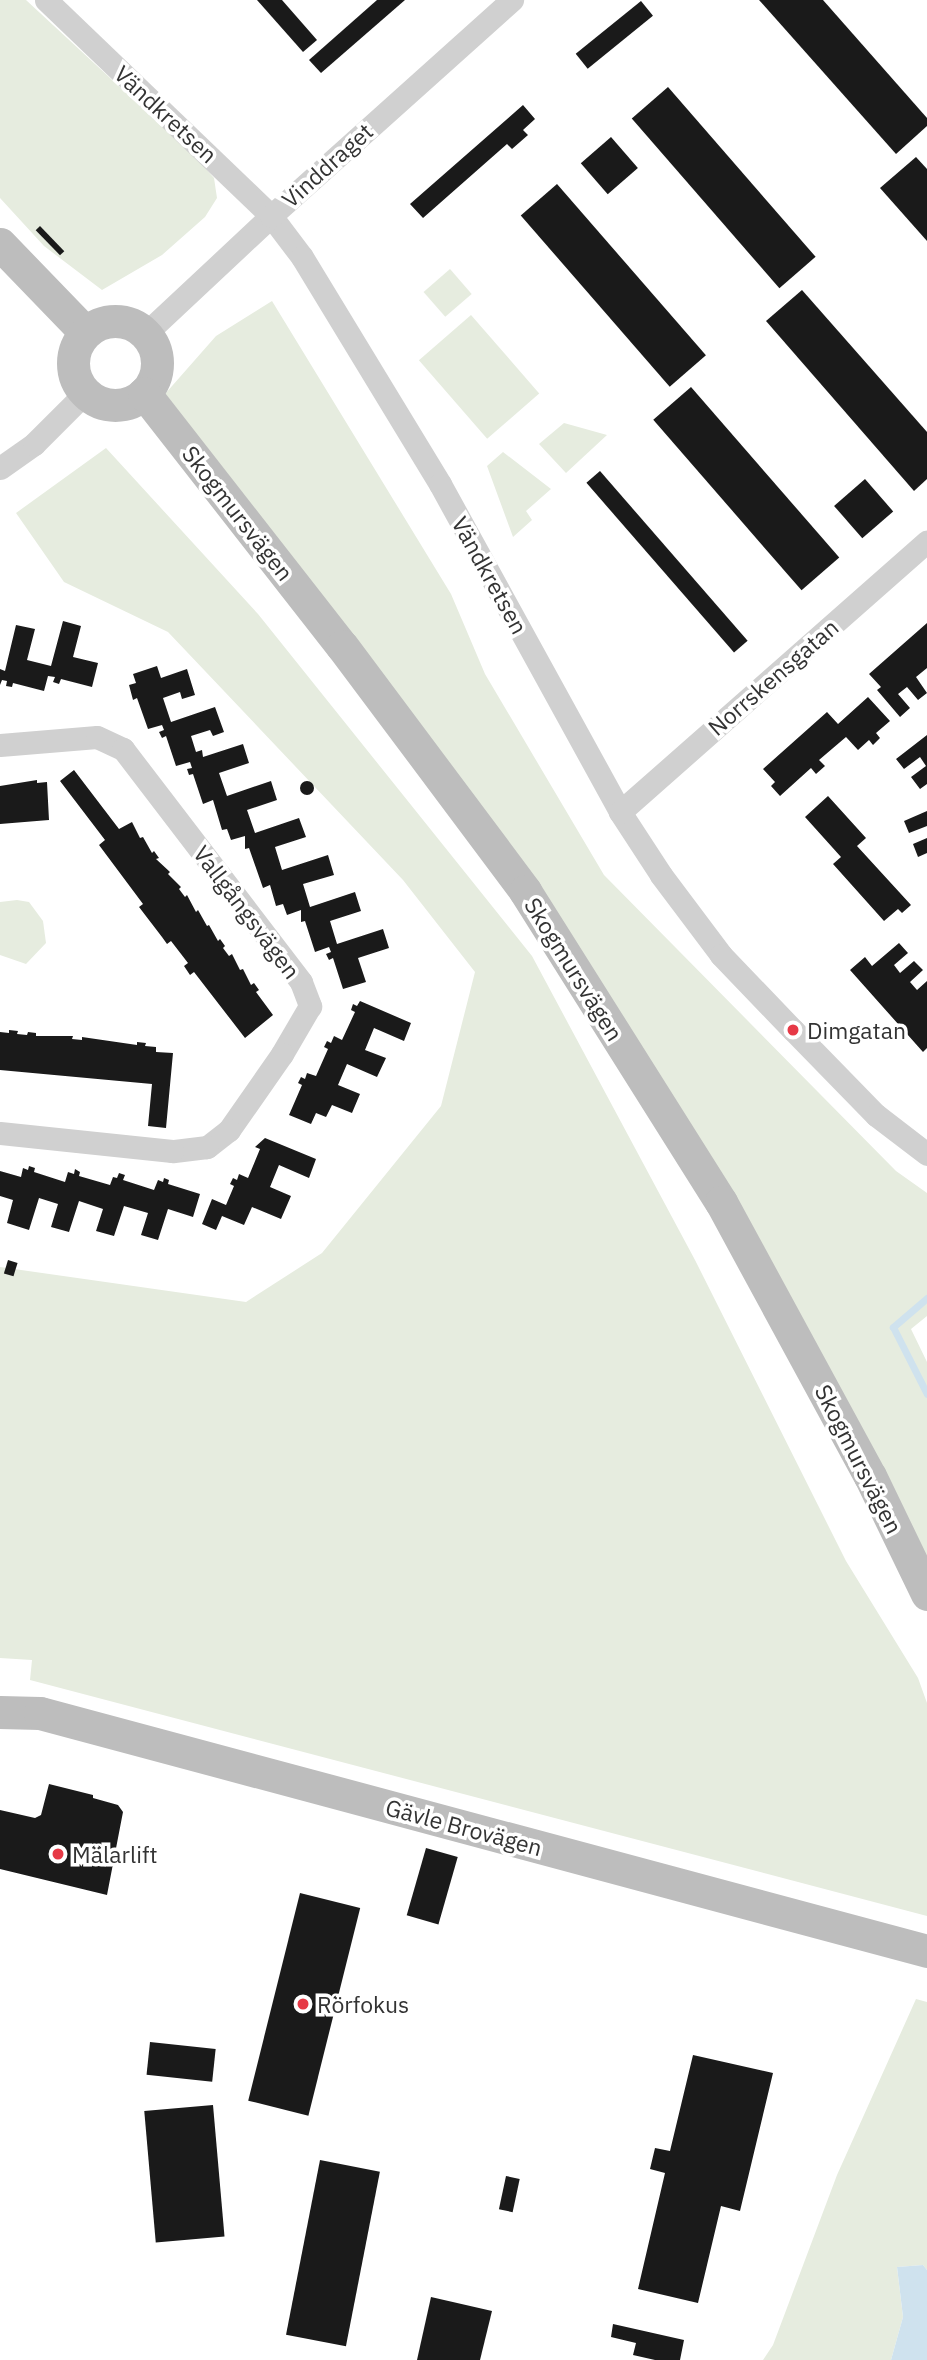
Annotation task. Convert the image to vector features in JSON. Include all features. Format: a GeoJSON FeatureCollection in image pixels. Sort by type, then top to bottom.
{"type":"FeatureCollection","features":[{"type":"Feature","properties":{"kind":"street","name":"Vändkretsen"},"geometry":{"type":"LineString","coordinates":[[46,0],[271,216],[302,257],[440,484],[620,812],[661,875],[722,954],[876,1115],[927,1154]]}},
{"type":"Feature","properties":{"kind":"street","name":"Vinddraget"},"geometry":{"type":"LineString","coordinates":[[145,334],[271,216],[512,0]]}},
{"type":"Feature","properties":{"kind":"street"},"geometry":{"type":"LineString","coordinates":[[0,244],[85,332]]}},
{"type":"Feature","properties":{"kind":"street"},"geometry":{"type":"LineString","coordinates":[[122,321],[145,334],[157,357],[157,370],[144,393],[120,405],[107,405],[85,394],[73,369],[73,355],[85,332],[96,325],[122,321]]}},
{"type":"Feature","properties":{"kind":"street","name":"Skogmursvägen"},"geometry":{"type":"LineString","coordinates":[[144,393],[342,646],[525,891],[721,1202],[870,1476],[927,1594]]}},
{"type":"Feature","properties":{"kind":"street"},"geometry":{"type":"LineString","coordinates":[[0,468],[34,444],[85,394]]}},
{"type":"Feature","properties":{"kind":"street","name":"Norrskensgatan"},"geometry":{"type":"LineString","coordinates":[[620,812],[927,541]]}},
{"type":"Feature","properties":{"kind":"street","name":"Vallgångsvägen"},"geometry":{"type":"LineString","coordinates":[[0,745],[97,737],[123,749],[301,982],[310,1006],[282,1054],[229,1130],[207,1147],[172,1151],[0,1133]]}},
{"type":"Feature","properties":{"kind":"street","name":"Gävle Brovägen"},"geometry":{"type":"LineString","coordinates":[[0,1712],[40,1713],[927,1951]]}},
{"type":"Feature","properties":{"kind":"shaded area"},"geometry":{"type":"Polygon","coordinates":[[[0,0],[26,0],[122,89],[168,126],[214,178],[217,198],[205,217],[162,255],[102,290],[44,246],[0,198],[0,0]]]}},
{"type":"Feature","properties":{"kind":"shaded area"},"geometry":{"type":"Polygon","coordinates":[[[450,269],[472,294],[445,317],[424,292],[450,269]]]}},
{"type":"Feature","properties":{"kind":"shaded area"},"geometry":{"type":"Polygon","coordinates":[[[272,301],[451,594],[485,674],[604,875],[896,1171],[927,1193],[927,1316],[911,1329],[927,1362],[927,1577],[749,1230],[165,394],[216,336],[272,301]]]}},
{"type":"Feature","properties":{"kind":"shaded area"},"geometry":{"type":"Polygon","coordinates":[[[471,315],[539,393],[487,439],[419,360],[471,315]]]}},
{"type":"Feature","properties":{"kind":"shaded area"},"geometry":{"type":"Polygon","coordinates":[[[564,423],[607,435],[566,473],[539,444],[564,423]]]}},
{"type":"Feature","properties":{"kind":"shaded area"},"geometry":{"type":"Polygon","coordinates":[[[106,448],[258,614],[532,956],[695,1260],[846,1561],[918,1678],[927,1703],[927,1916],[30,1680],[32,1660],[0,1658],[0,1267],[246,1302],[322,1253],[441,1106],[475,972],[403,880],[168,632],[64,582],[16,513],[106,448]]]}},
{"type":"Feature","properties":{"kind":"shaded area"},"geometry":{"type":"Polygon","coordinates":[[[503,452],[551,489],[526,511],[532,520],[513,537],[487,466],[503,452]]]}},
{"type":"Feature","properties":{"kind":"shaded area"},"geometry":{"type":"Polygon","coordinates":[[[0,902],[29,902],[43,921],[46,943],[26,964],[0,955],[0,902]]]}},
{"type":"Feature","properties":{"kind":"shaded area"},"geometry":{"type":"Polygon","coordinates":[[[916,1999],[927,2002],[927,2270],[923,2265],[897,2267],[903,2317],[891,2360],[763,2360],[773,2345],[837,2175],[916,1999]]]}},
{"type":"Feature","properties":{"kind":"water"},"geometry":{"type":"Polygon","coordinates":[[[923,2265],[927,2270],[927,2360],[891,2360],[903,2317],[897,2267],[923,2265]]]}},
{"type":"Feature","properties":{"kind":"building"},"geometry":{"type":"Polygon","coordinates":[[[257,0],[282,0],[317,40],[303,52],[257,0]]]}},
{"type":"Feature","properties":{"kind":"building"},"geometry":{"type":"Polygon","coordinates":[[[377,0],[405,0],[321,73],[309,60],[377,0]]]}},
{"type":"Feature","properties":{"kind":"building"},"geometry":{"type":"Polygon","coordinates":[[[759,0],[823,0],[927,118],[927,126],[896,154],[759,0]]]}},
{"type":"Feature","properties":{"kind":"building"},"geometry":{"type":"Polygon","coordinates":[[[641,1],[653,16],[588,69],[576,54],[641,1]]]}},
{"type":"Feature","properties":{"kind":"building"},"geometry":{"type":"Polygon","coordinates":[[[668,87],[816,257],[779,288],[632,118],[668,87]]]}},
{"type":"Feature","properties":{"kind":"building"},"geometry":{"type":"Polygon","coordinates":[[[523,105],[535,119],[523,130],[528,135],[512,149],[507,144],[423,218],[410,204],[523,105]]]}},
{"type":"Feature","properties":{"kind":"building"},"geometry":{"type":"Polygon","coordinates":[[[611,137],[638,168],[608,194],[581,163],[611,137]]]}},
{"type":"Feature","properties":{"kind":"building"},"geometry":{"type":"Polygon","coordinates":[[[916,157],[927,169],[927,241],[880,188],[916,157]]]}},
{"type":"Feature","properties":{"kind":"building"},"geometry":{"type":"Polygon","coordinates":[[[557,184],[706,355],[670,387],[521,215],[557,184]]]}},
{"type":"Feature","properties":{"kind":"building"},"geometry":{"type":"Polygon","coordinates":[[[40,226],[64,251],[60,255],[36,230],[40,226]]]}},
{"type":"Feature","properties":{"kind":"building"},"geometry":{"type":"Polygon","coordinates":[[[802,290],[927,432],[927,479],[914,491],[766,321],[802,290]]]}},
{"type":"Feature","properties":{"kind":"building"},"geometry":{"type":"Polygon","coordinates":[[[691,387],[839,558],[802,590],[653,420],[691,387]]]}},
{"type":"Feature","properties":{"kind":"building"},"geometry":{"type":"Polygon","coordinates":[[[600,471],[748,641],[734,653],[586,483],[600,471]]]}},
{"type":"Feature","properties":{"kind":"building"},"geometry":{"type":"Polygon","coordinates":[[[865,479],[893,511],[862,538],[834,506],[865,479]]]}},
{"type":"Feature","properties":{"kind":"building"},"geometry":{"type":"Polygon","coordinates":[[[63,621],[81,626],[73,657],[98,663],[92,687],[61,679],[59,684],[53,682],[55,677],[48,676],[44,691],[13,683],[12,687],[6,686],[7,681],[2,680],[0,685],[0,669],[5,671],[16,625],[35,629],[27,660],[51,666],[63,621]]]}},
{"type":"Feature","properties":{"kind":"building"},"geometry":{"type":"Polygon","coordinates":[[[927,623],[927,668],[916,677],[927,693],[918,700],[907,687],[898,694],[910,708],[900,717],[877,690],[881,687],[869,674],[927,623]]]}},
{"type":"Feature","properties":{"kind":"building"},"geometry":{"type":"Polygon","coordinates":[[[157,666],[161,678],[187,669],[195,695],[182,699],[180,692],[163,698],[171,722],[215,707],[224,732],[213,736],[210,730],[191,736],[196,752],[202,750],[203,757],[243,744],[249,763],[219,773],[227,796],[271,781],[277,800],[247,810],[255,833],[299,818],[306,837],[275,847],[282,870],[328,855],[334,875],[303,884],[310,907],[355,892],[361,911],[330,921],[337,944],[383,929],[389,948],[358,958],[366,982],[343,989],[333,958],[329,960],[326,954],[331,952],[329,947],[315,952],[305,921],[301,922],[301,910],[287,915],[283,904],[276,906],[270,885],[263,888],[249,848],[245,849],[245,836],[231,840],[227,829],[222,830],[213,800],[203,804],[193,774],[189,775],[187,769],[192,768],[190,762],[176,766],[166,736],[162,738],[159,732],[164,730],[162,725],[148,729],[137,698],[133,700],[129,685],[136,683],[133,674],[157,666]]]}},
{"type":"Feature","properties":{"kind":"building"},"geometry":{"type":"Polygon","coordinates":[[[868,697],[890,721],[876,733],[880,738],[873,745],[869,740],[858,750],[846,737],[819,760],[825,766],[816,774],[811,768],[780,796],[771,786],[775,782],[763,769],[827,712],[838,724],[868,697]]]}},
{"type":"Feature","properties":{"kind":"building"},"geometry":{"type":"Polygon","coordinates":[[[927,735],[927,784],[920,789],[911,777],[926,766],[920,757],[904,769],[896,759],[927,735]]]}},
{"type":"Feature","properties":{"kind":"building"},"geometry":{"type":"Polygon","coordinates":[[[74,770],[119,829],[132,822],[140,838],[143,837],[152,853],[154,851],[159,858],[156,859],[170,872],[168,874],[181,887],[179,889],[185,897],[187,895],[218,941],[220,939],[229,956],[232,954],[251,985],[254,983],[259,990],[256,992],[273,1015],[245,1038],[194,972],[190,975],[184,966],[188,963],[171,941],[167,944],[139,907],[143,904],[99,845],[105,840],[60,781],[74,770]]]}},
{"type":"Feature","properties":{"kind":"building"},"geometry":{"type":"Polygon","coordinates":[[[37,780],[37,783],[47,782],[49,820],[0,824],[0,786],[37,780]]]}},
{"type":"Feature","properties":{"kind":"building"},"geometry":{"type":"Polygon","coordinates":[[[304,781],[310,781],[314,788],[310,795],[304,795],[300,791],[300,785],[304,781]]]}},
{"type":"Feature","properties":{"kind":"building"},"geometry":{"type":"Polygon","coordinates":[[[828,796],[866,838],[857,846],[911,905],[902,913],[898,909],[884,921],[833,864],[841,857],[805,817],[828,796]]]}},
{"type":"Feature","properties":{"kind":"building"},"geometry":{"type":"Polygon","coordinates":[[[927,811],[927,826],[909,833],[904,821],[927,811]]]}},
{"type":"Feature","properties":{"kind":"building"},"geometry":{"type":"Polygon","coordinates":[[[927,838],[927,853],[918,857],[913,844],[927,838]]]}},
{"type":"Feature","properties":{"kind":"building"},"geometry":{"type":"Polygon","coordinates":[[[899,943],[908,953],[894,965],[900,973],[914,961],[923,970],[910,982],[917,990],[927,981],[927,1048],[923,1052],[850,970],[865,957],[872,966],[899,943]]]}},
{"type":"Feature","properties":{"kind":"building"},"geometry":{"type":"Polygon","coordinates":[[[360,1001],[411,1023],[404,1041],[374,1028],[365,1050],[386,1058],[377,1077],[347,1064],[338,1085],[360,1094],[352,1113],[332,1105],[326,1117],[316,1113],[311,1124],[289,1115],[302,1085],[298,1083],[301,1077],[305,1079],[307,1073],[316,1076],[328,1049],[324,1047],[327,1041],[331,1043],[334,1036],[342,1040],[355,1012],[351,1010],[353,1004],[357,1006],[360,1001]]]}},
{"type":"Feature","properties":{"kind":"building"},"geometry":{"type":"Polygon","coordinates":[[[9,1030],[18,1031],[17,1034],[36,1033],[36,1036],[73,1036],[72,1039],[82,1040],[82,1037],[137,1045],[137,1042],[146,1043],[145,1046],[156,1047],[156,1052],[173,1053],[166,1128],[148,1126],[152,1084],[0,1070],[0,1032],[9,1033],[9,1030]]]}},
{"type":"Feature","properties":{"kind":"building"},"geometry":{"type":"Polygon","coordinates":[[[265,1138],[316,1159],[309,1178],[279,1165],[270,1187],[291,1196],[281,1219],[252,1207],[244,1225],[222,1216],[216,1230],[202,1224],[212,1199],[226,1205],[234,1186],[230,1184],[233,1178],[237,1180],[239,1174],[248,1178],[260,1149],[255,1147],[265,1138]]]}},
{"type":"Feature","properties":{"kind":"building"},"geometry":{"type":"Polygon","coordinates":[[[29,1166],[35,1168],[34,1172],[65,1182],[68,1172],[74,1174],[75,1169],[80,1172],[79,1176],[110,1185],[113,1177],[117,1178],[119,1173],[125,1175],[123,1180],[154,1190],[158,1180],[163,1182],[164,1178],[169,1180],[168,1184],[200,1194],[193,1217],[168,1209],[158,1240],[141,1235],[148,1213],[124,1206],[114,1236],[96,1231],[103,1209],[79,1201],[69,1232],[51,1227],[58,1204],[39,1198],[29,1230],[7,1223],[13,1200],[0,1196],[0,1171],[21,1177],[23,1168],[28,1170],[29,1166]]]}},
{"type":"Feature","properties":{"kind":"building"},"geometry":{"type":"Polygon","coordinates":[[[8,1260],[18,1263],[13,1276],[4,1273],[8,1260]]]}},
{"type":"Feature","properties":{"kind":"building","name":"Mälarlift"},"geometry":{"type":"Polygon","coordinates":[[[49,1784],[93,1795],[93,1798],[118,1805],[123,1812],[107,1895],[0,1869],[0,1810],[35,1818],[41,1815],[49,1784]]]}},
{"type":"Feature","properties":{"kind":"building"},"geometry":{"type":"Polygon","coordinates":[[[426,1848],[458,1857],[438,1924],[407,1915],[426,1848]]]}},
{"type":"Feature","properties":{"kind":"building","name":"Rörfokus"},"geometry":{"type":"Polygon","coordinates":[[[300,1893],[360,1908],[308,2116],[248,2101],[300,1893]]]}},
{"type":"Feature","properties":{"kind":"building"},"geometry":{"type":"Polygon","coordinates":[[[150,2042],[216,2049],[212,2082],[147,2075],[150,2042]]]}},
{"type":"Feature","properties":{"kind":"building"},"geometry":{"type":"Polygon","coordinates":[[[693,2055],[773,2073],[740,2211],[721,2206],[698,2303],[638,2289],[665,2173],[650,2169],[655,2148],[670,2151],[693,2055]]]}},
{"type":"Feature","properties":{"kind":"building"},"geometry":{"type":"Polygon","coordinates":[[[213,2105],[225,2236],[156,2243],[144,2111],[213,2105]]]}},
{"type":"Feature","properties":{"kind":"building"},"geometry":{"type":"Polygon","coordinates":[[[320,2160],[380,2172],[346,2346],[286,2335],[320,2160]]]}},
{"type":"Feature","properties":{"kind":"building"},"geometry":{"type":"Polygon","coordinates":[[[506,2176],[520,2179],[513,2212],[499,2209],[506,2176]]]}},
{"type":"Feature","properties":{"kind":"building"},"geometry":{"type":"Polygon","coordinates":[[[431,2297],[492,2311],[480,2360],[417,2360],[431,2297]]]}},
{"type":"Feature","properties":{"kind":"building"},"geometry":{"type":"Polygon","coordinates":[[[613,2324],[684,2340],[680,2360],[655,2360],[633,2355],[636,2343],[611,2337],[613,2324]]]}},
{"type":"Feature","properties":{"kind":"waterway"},"geometry":{"type":"LineString","coordinates":[[927,1298],[893,1327],[927,1394]]}},
{"type":"Feature","properties":{"kind":"place","name":"Dimgatan"},"geometry":{"type":"Point","coordinates":[793,1030]}},
{"type":"Feature","properties":{"kind":"place","name":"Mälarlift"},"geometry":{"type":"Point","coordinates":[58,1854]}},
{"type":"Feature","properties":{"kind":"place","name":"Rörfokus"},"geometry":{"type":"Point","coordinates":[303,2004]}}]}
